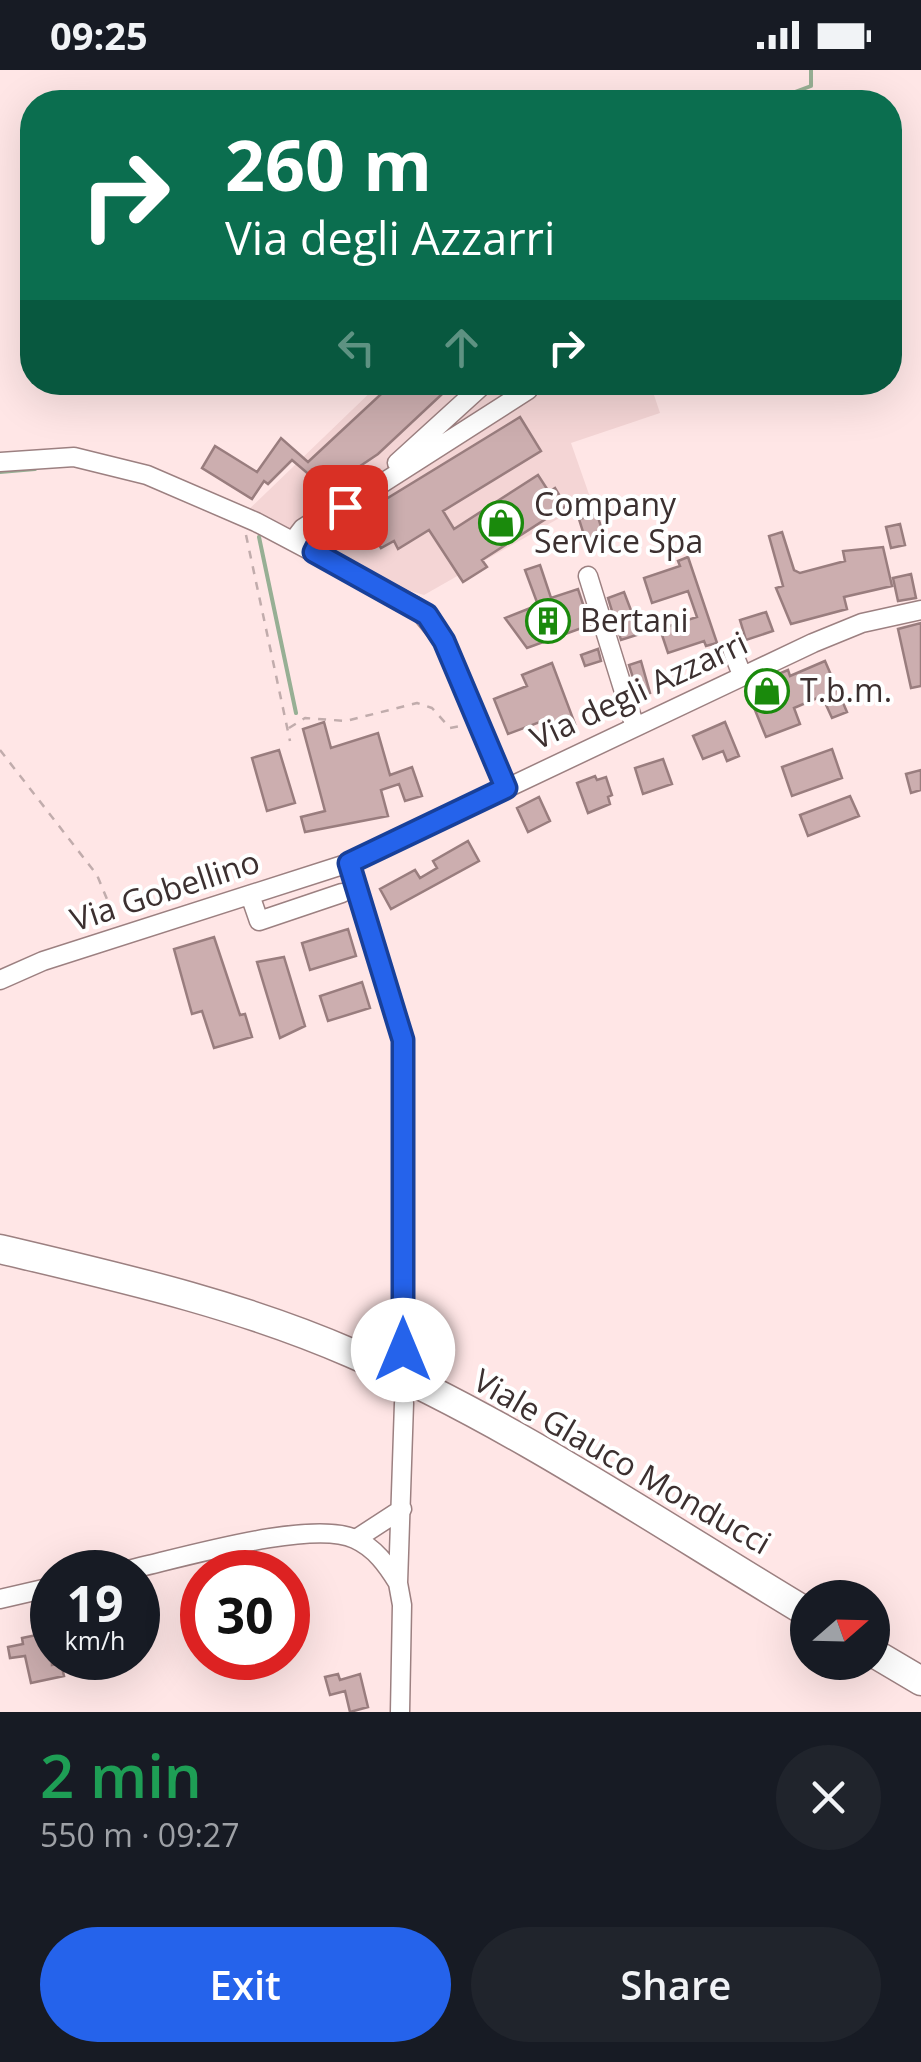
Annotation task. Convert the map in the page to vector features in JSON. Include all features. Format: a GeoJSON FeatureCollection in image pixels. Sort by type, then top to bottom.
{"type":"FeatureCollection","features":[{"type":"Feature","properties":{"kind":"highway","name":"Viale Glauco Monducci"},"geometry":{"type":"LineString","coordinates":[[0,1249],[206,1302],[350,1352],[504,1432],[790,1602]]}},
{"type":"Feature","properties":{"kind":"highway"},"geometry":{"type":"LineString","coordinates":[[890,1663],[921,1681]]}},
{"type":"Feature","properties":{"kind":"street"},"geometry":{"type":"LineString","coordinates":[[293,542],[303,528],[388,472],[472,395]]}},
{"type":"Feature","properties":{"kind":"street"},"geometry":{"type":"LineString","coordinates":[[314,552],[327,526],[345,507],[520,395]]}},
{"type":"Feature","properties":{"kind":"street"},"geometry":{"type":"LineString","coordinates":[[0,462],[54,456],[111,463],[250,519],[427,615],[444,641],[506,788]]}},
{"type":"Feature","properties":{"kind":"street"},"geometry":{"type":"LineString","coordinates":[[588,576],[634,724]]}},
{"type":"Feature","properties":{"kind":"street","name":"Via degli Azzarri"},"geometry":{"type":"LineString","coordinates":[[349,863],[742,675],[862,623],[921,610]]}},
{"type":"Feature","properties":{"kind":"street"},"geometry":{"type":"LineString","coordinates":[[733,652],[742,675]]}},
{"type":"Feature","properties":{"kind":"street"},"geometry":{"type":"LineString","coordinates":[[349,863],[403,1040],[403,1350]]}},
{"type":"Feature","properties":{"kind":"street","name":"Via Gobellino"},"geometry":{"type":"LineString","coordinates":[[0,980],[120,936],[349,863]]}},
{"type":"Feature","properties":{"kind":"street"},"geometry":{"type":"LineString","coordinates":[[250,895],[259,921],[342,893]]}},
{"type":"Feature","properties":{"kind":"street"},"geometry":{"type":"LineString","coordinates":[[400,1712],[402,1605],[398,1584],[404,1403]]}},
{"type":"Feature","properties":{"kind":"street"},"geometry":{"type":"LineString","coordinates":[[356,1539],[402,1509]]}},
{"type":"Feature","properties":{"kind":"street"},"geometry":{"type":"LineString","coordinates":[[160,1563],[294,1534],[325,1532],[356,1539],[380,1558],[398,1584]]}},
{"type":"Feature","properties":{"kind":"street"},"geometry":{"type":"LineString","coordinates":[[0,1599],[30,1592]]}},
{"type":"Feature","properties":{"kind":"path"},"geometry":{"type":"LineString","coordinates":[[250,519],[246,534],[290,741]]}},
{"type":"Feature","properties":{"kind":"path"},"geometry":{"type":"LineString","coordinates":[[288,728],[306,718],[346,721],[417,703],[432,708],[450,728],[478,721]]}},
{"type":"Feature","properties":{"kind":"path"},"geometry":{"type":"LineString","coordinates":[[0,750],[98,874],[120,936]]}},
{"type":"Feature","properties":{"kind":"shaded area"},"geometry":{"type":"Polygon","coordinates":[[[368,395],[654,395],[660,413],[571,443],[591,500],[424,595],[331,568],[242,516],[368,395]]]}},
{"type":"Feature","properties":{"kind":"building"},"geometry":{"type":"Polygon","coordinates":[[[380,395],[441,395],[378,454],[326,489],[292,460],[268,484],[264,481],[252,499],[202,468],[215,446],[257,472],[281,438],[308,462],[380,395]]]}},
{"type":"Feature","properties":{"kind":"building"},"geometry":{"type":"Polygon","coordinates":[[[520,417],[541,451],[443,511],[454,529],[538,475],[549,492],[555,488],[566,506],[482,560],[487,567],[463,582],[429,530],[398,549],[394,541],[381,548],[360,515],[520,417]]]}},
{"type":"Feature","properties":{"kind":"building"},"geometry":{"type":"Polygon","coordinates":[[[597,514],[607,546],[589,551],[579,519],[597,514]]]}},
{"type":"Feature","properties":{"kind":"building"},"geometry":{"type":"Polygon","coordinates":[[[900,524],[905,545],[891,548],[886,527],[900,524]]]}},
{"type":"Feature","properties":{"kind":"building"},"geometry":{"type":"Polygon","coordinates":[[[782,532],[794,570],[800,573],[845,561],[843,551],[883,547],[892,586],[844,597],[847,609],[791,624],[776,588],[783,586],[769,536],[782,532]]]}},
{"type":"Feature","properties":{"kind":"building"},"geometry":{"type":"Polygon","coordinates":[[[688,557],[717,643],[706,646],[704,641],[668,653],[660,629],[697,617],[688,591],[652,603],[644,578],[680,566],[678,561],[688,557]]]}},
{"type":"Feature","properties":{"kind":"building","name":"Bertani"},"geometry":{"type":"Polygon","coordinates":[[[540,565],[551,598],[578,589],[590,625],[527,648],[505,618],[538,605],[525,570],[540,565]]]}},
{"type":"Feature","properties":{"kind":"building"},"geometry":{"type":"Polygon","coordinates":[[[911,574],[916,598],[898,601],[893,578],[911,574]]]}},
{"type":"Feature","properties":{"kind":"building"},"geometry":{"type":"Polygon","coordinates":[[[624,592],[640,634],[621,640],[608,598],[624,592]]]}},
{"type":"Feature","properties":{"kind":"building"},"geometry":{"type":"Polygon","coordinates":[[[766,612],[773,631],[746,640],[740,620],[766,612]]]}},
{"type":"Feature","properties":{"kind":"building"},"geometry":{"type":"Polygon","coordinates":[[[921,623],[921,686],[911,688],[898,629],[921,623]]]}},
{"type":"Feature","properties":{"kind":"building"},"geometry":{"type":"Polygon","coordinates":[[[598,649],[601,661],[585,666],[581,655],[598,649]]]}},
{"type":"Feature","properties":{"kind":"building"},"geometry":{"type":"Polygon","coordinates":[[[641,661],[650,693],[639,697],[629,665],[641,661]]]}},
{"type":"Feature","properties":{"kind":"building"},"geometry":{"type":"Polygon","coordinates":[[[825,661],[847,712],[832,718],[822,696],[794,708],[800,724],[766,737],[755,710],[767,706],[759,682],[788,670],[790,676],[825,661]]]}},
{"type":"Feature","properties":{"kind":"building"},"geometry":{"type":"Polygon","coordinates":[[[552,663],[575,724],[550,734],[545,720],[508,734],[494,699],[527,686],[522,675],[552,663]]]}},
{"type":"Feature","properties":{"kind":"building"},"geometry":{"type":"Polygon","coordinates":[[[324,722],[331,748],[378,733],[390,775],[412,767],[422,796],[405,801],[399,784],[381,790],[388,816],[305,832],[301,817],[325,811],[303,729],[324,722]]]}},
{"type":"Feature","properties":{"kind":"building"},"geometry":{"type":"Polygon","coordinates":[[[725,722],[739,756],[727,761],[723,751],[703,759],[693,736],[725,722]]]}},
{"type":"Feature","properties":{"kind":"building"},"geometry":{"type":"Polygon","coordinates":[[[832,749],[842,778],[792,796],[782,767],[832,749]]]}},
{"type":"Feature","properties":{"kind":"building"},"geometry":{"type":"Polygon","coordinates":[[[279,750],[295,803],[267,811],[252,758],[279,750]]]}},
{"type":"Feature","properties":{"kind":"building"},"geometry":{"type":"Polygon","coordinates":[[[663,759],[672,784],[643,794],[635,768],[663,759]]]}},
{"type":"Feature","properties":{"kind":"building"},"geometry":{"type":"Polygon","coordinates":[[[921,770],[921,790],[911,793],[906,774],[921,770]]]}},
{"type":"Feature","properties":{"kind":"building"},"geometry":{"type":"Polygon","coordinates":[[[595,776],[597,780],[606,777],[612,795],[608,797],[610,804],[588,813],[577,783],[595,776]]]}},
{"type":"Feature","properties":{"kind":"building"},"geometry":{"type":"Polygon","coordinates":[[[850,796],[859,816],[808,836],[800,815],[850,796]]]}},
{"type":"Feature","properties":{"kind":"building"},"geometry":{"type":"Polygon","coordinates":[[[539,797],[550,821],[528,832],[517,808],[539,797]]]}},
{"type":"Feature","properties":{"kind":"building"},"geometry":{"type":"Polygon","coordinates":[[[468,841],[479,861],[391,909],[380,889],[415,870],[420,878],[437,868],[433,861],[468,841]]]}},
{"type":"Feature","properties":{"kind":"building"},"geometry":{"type":"Polygon","coordinates":[[[348,929],[356,956],[310,970],[302,943],[348,929]]]}},
{"type":"Feature","properties":{"kind":"building"},"geometry":{"type":"Polygon","coordinates":[[[214,937],[240,1015],[245,1014],[252,1037],[214,1048],[202,1011],[192,1014],[174,949],[214,937]]]}},
{"type":"Feature","properties":{"kind":"building"},"geometry":{"type":"Polygon","coordinates":[[[284,957],[305,1026],[280,1038],[257,962],[284,957]]]}},
{"type":"Feature","properties":{"kind":"building"},"geometry":{"type":"Polygon","coordinates":[[[362,982],[370,1008],[328,1021],[320,996],[362,982]]]}},
{"type":"Feature","properties":{"kind":"building"},"geometry":{"type":"Polygon","coordinates":[[[30,1636],[30,1678],[25,1656],[10,1658],[8,1647],[23,1644],[22,1638],[30,1636]]]}},
{"type":"Feature","properties":{"kind":"building"},"geometry":{"type":"Polygon","coordinates":[[[338,1674],[340,1680],[360,1674],[368,1707],[350,1712],[345,1691],[330,1695],[325,1677],[338,1674]]]}},
{"type":"Feature","properties":{"kind":"waterway"},"geometry":{"type":"LineString","coordinates":[[800,90],[811,86],[811,70]]}},
{"type":"Feature","properties":{"kind":"waterway"},"geometry":{"type":"LineString","coordinates":[[0,472],[35,469]]}},
{"type":"Feature","properties":{"kind":"waterway"},"geometry":{"type":"LineString","coordinates":[[259,537],[296,713]]}},
{"type":"Feature","properties":{"kind":"place","name":"Company Service Spa"},"geometry":{"type":"Point","coordinates":[501,523]}},
{"type":"Feature","properties":{"kind":"place","name":"Bertani"},"geometry":{"type":"Point","coordinates":[548,621]}},
{"type":"Feature","properties":{"kind":"place","name":"T.b.m."},"geometry":{"type":"Point","coordinates":[767,691]}},
{"type":"Feature","properties":{"kind":"route"},"geometry":{"type":"LineString","coordinates":[[345,507],[327,526],[314,552],[427,615],[444,641],[506,788],[349,863],[403,1040],[403,1350]]}}]}
